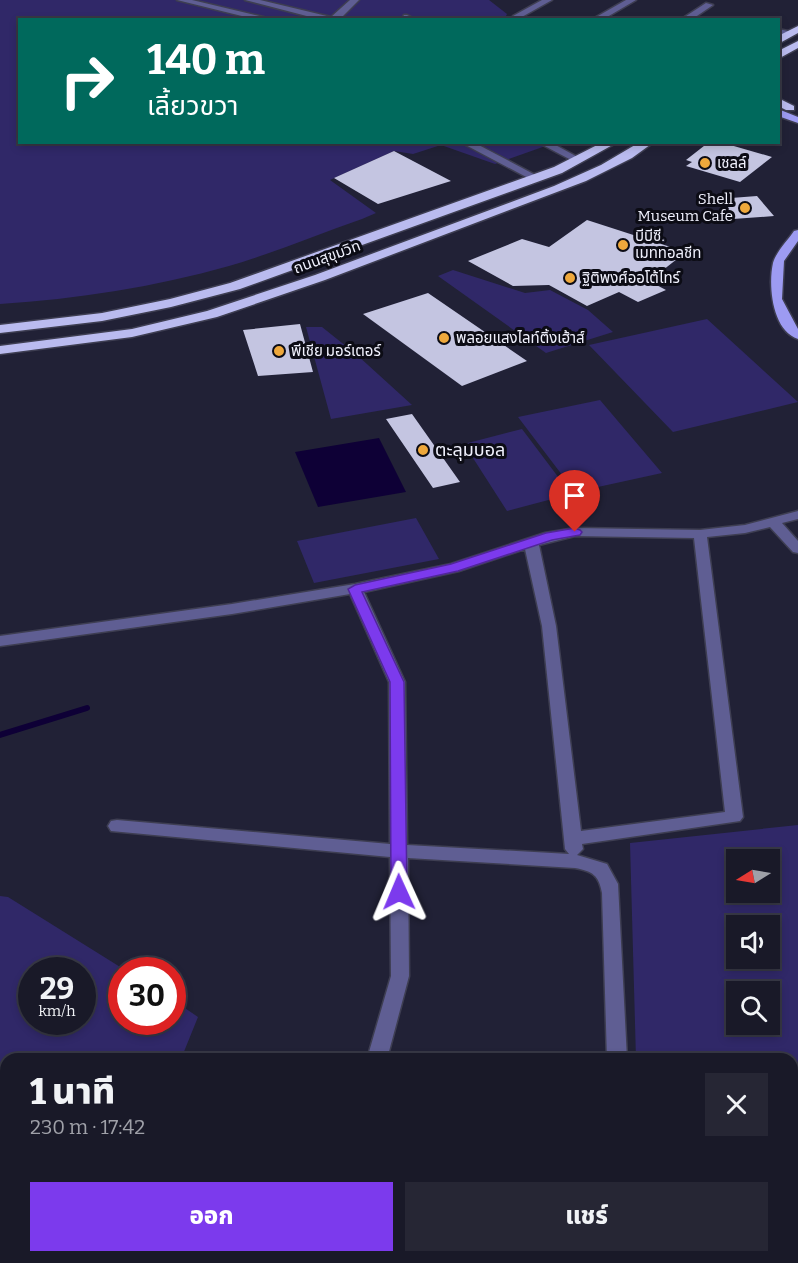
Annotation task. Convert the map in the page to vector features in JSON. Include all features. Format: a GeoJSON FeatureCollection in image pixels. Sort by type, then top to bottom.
{"type":"FeatureCollection","features":[{"type":"Feature","properties":{"kind":"highway"},"geometry":{"type":"LineString","coordinates":[[780,40],[794,31]]}},
{"type":"Feature","properties":{"kind":"highway"},"geometry":{"type":"LineString","coordinates":[[780,56],[798,44]]}},
{"type":"Feature","properties":{"kind":"highway","name":"ถนนสุขุมวิท"},"geometry":{"type":"LineString","coordinates":[[0,329],[102,317],[171,303],[235,286],[536,178],[609,144]]}},
{"type":"Feature","properties":{"kind":"highway","name":"ถนนสุขุมวิท"},"geometry":{"type":"LineString","coordinates":[[0,350],[84,340],[172,324],[216,313],[361,263],[595,173],[646,144]]}},
{"type":"Feature","properties":{"kind":"highway"},"geometry":{"type":"LineString","coordinates":[[406,225],[429,236]]}},
{"type":"Feature","properties":{"kind":"main road"},"geometry":{"type":"LineString","coordinates":[[783,109],[798,120]]}},
{"type":"Feature","properties":{"kind":"main road"},"geometry":{"type":"LineString","coordinates":[[798,233],[779,261],[776,299],[789,327],[798,335]]}},
{"type":"Feature","properties":{"kind":"street"},"geometry":{"type":"LineString","coordinates":[[181,0],[263,18]]}},
{"type":"Feature","properties":{"kind":"street"},"geometry":{"type":"LineString","coordinates":[[249,0],[284,3],[331,18]]}},
{"type":"Feature","properties":{"kind":"street"},"geometry":{"type":"LineString","coordinates":[[335,18],[355,0]]}},
{"type":"Feature","properties":{"kind":"street"},"geometry":{"type":"LineString","coordinates":[[524,18],[517,16],[548,0]]}},
{"type":"Feature","properties":{"kind":"street"},"geometry":{"type":"LineString","coordinates":[[599,18],[632,0]]}},
{"type":"Feature","properties":{"kind":"street"},"geometry":{"type":"LineString","coordinates":[[687,18],[709,5]]}},
{"type":"Feature","properties":{"kind":"street"},"geometry":{"type":"LineString","coordinates":[[468,144],[536,178]]}},
{"type":"Feature","properties":{"kind":"street"},"geometry":{"type":"LineString","coordinates":[[545,144],[578,160]]}},
{"type":"Feature","properties":{"kind":"street"},"geometry":{"type":"LineString","coordinates":[[0,641],[232,609],[355,589],[454,568],[550,536],[575,532],[700,534],[745,529],[798,514]]}},
{"type":"Feature","properties":{"kind":"street"},"geometry":{"type":"LineString","coordinates":[[774,522],[798,549]]}},
{"type":"Feature","properties":{"kind":"street"},"geometry":{"type":"LineString","coordinates":[[573,839],[734,817],[700,534]]}},
{"type":"Feature","properties":{"kind":"street"},"geometry":{"type":"LineString","coordinates":[[531,542],[549,626],[575,861]]}},
{"type":"Feature","properties":{"kind":"street"},"geometry":{"type":"LineString","coordinates":[[355,589],[397,682],[400,976],[379,1053]]}},
{"type":"Feature","properties":{"kind":"street"},"geometry":{"type":"LineString","coordinates":[[117,826],[398,851],[575,861],[599,866],[607,874],[610,886],[617,1053]]}},
{"type":"Feature","properties":{"kind":"shaded area"},"geometry":{"type":"Polygon","coordinates":[[[0,0],[489,0],[507,14],[505,18],[18,18],[18,144],[551,144],[495,164],[441,145],[413,154],[394,151],[330,180],[376,213],[362,219],[246,261],[173,280],[87,295],[0,304],[0,0]]]}},
{"type":"Feature","properties":{"kind":"shaded area"},"geometry":{"type":"Polygon","coordinates":[[[453,270],[525,293],[550,290],[588,310],[613,332],[546,353],[438,276],[453,270]]]}},
{"type":"Feature","properties":{"kind":"shaded area"},"geometry":{"type":"Polygon","coordinates":[[[707,319],[798,402],[673,432],[589,345],[707,319]]]}},
{"type":"Feature","properties":{"kind":"shaded area"},"geometry":{"type":"Polygon","coordinates":[[[306,327],[322,327],[412,405],[331,419],[306,327]]]}},
{"type":"Feature","properties":{"kind":"shaded area"},"geometry":{"type":"Polygon","coordinates":[[[600,400],[662,473],[575,492],[518,417],[600,400]]]}},
{"type":"Feature","properties":{"kind":"shaded area"},"geometry":{"type":"Polygon","coordinates":[[[522,429],[571,494],[507,511],[464,444],[522,429]]]}},
{"type":"Feature","properties":{"kind":"shaded area"},"geometry":{"type":"Polygon","coordinates":[[[379,438],[406,492],[318,507],[295,452],[379,438]]]}},
{"type":"Feature","properties":{"kind":"shaded area"},"geometry":{"type":"Polygon","coordinates":[[[416,518],[439,559],[314,583],[297,541],[416,518]]]}},
{"type":"Feature","properties":{"kind":"shaded area"},"geometry":{"type":"Polygon","coordinates":[[[798,825],[798,1053],[636,1053],[630,843],[798,825]]]}},
{"type":"Feature","properties":{"kind":"shaded area"},"geometry":{"type":"Polygon","coordinates":[[[0,896],[8,897],[108,959],[108,1035],[186,1035],[186,1009],[198,1017],[183,1053],[0,1053],[0,896]]]}},
{"type":"Feature","properties":{"kind":"building","name":"เชลล์"},"geometry":{"type":"Polygon","coordinates":[[[706,144],[727,144],[772,157],[740,182],[686,166],[692,162],[686,160],[706,144]]]}},
{"type":"Feature","properties":{"kind":"building"},"geometry":{"type":"Polygon","coordinates":[[[394,151],[451,181],[378,204],[334,178],[394,151]]]}},
{"type":"Feature","properties":{"kind":"building","name":"Shell Museum Cafe"},"geometry":{"type":"Polygon","coordinates":[[[757,196],[774,216],[733,219],[718,199],[757,196]]]}},
{"type":"Feature","properties":{"kind":"building","name":"ฐิติพงศ์ออโต้ไทร์"},"geometry":{"type":"Polygon","coordinates":[[[587,220],[686,252],[649,281],[666,290],[638,302],[619,292],[587,306],[549,285],[513,286],[468,261],[522,239],[549,247],[587,220]]]}},
{"type":"Feature","properties":{"kind":"building","name":"พลอยแสงไลท์ติ้งเฮ้าส์"},"geometry":{"type":"Polygon","coordinates":[[[428,293],[527,361],[462,386],[363,314],[428,293]]]}},
{"type":"Feature","properties":{"kind":"building","name":"พีเชีย มอร์เตอร์"},"geometry":{"type":"Polygon","coordinates":[[[300,324],[313,372],[258,376],[243,330],[300,324]]]}},
{"type":"Feature","properties":{"kind":"building","name":"ตะลุมบอล"},"geometry":{"type":"Polygon","coordinates":[[[412,414],[460,482],[433,488],[386,419],[412,414]]]}},
{"type":"Feature","properties":{"kind":"waterway"},"geometry":{"type":"LineString","coordinates":[[0,735],[87,708]]}},
{"type":"Feature","properties":{"kind":"place","name":"เชลล์"},"geometry":{"type":"Point","coordinates":[705,163]}},
{"type":"Feature","properties":{"kind":"place","name":"Shell Museum Cafe"},"geometry":{"type":"Point","coordinates":[745,208]}},
{"type":"Feature","properties":{"kind":"place","name":"บีบีซี. เมททอลชีท"},"geometry":{"type":"Point","coordinates":[623,245]}},
{"type":"Feature","properties":{"kind":"place","name":"ฐิติพงศ์ออโต้ไทร์"},"geometry":{"type":"Point","coordinates":[570,278]}},
{"type":"Feature","properties":{"kind":"place","name":"พลอยแสงไลท์ติ้งเฮ้าส์"},"geometry":{"type":"Point","coordinates":[444,338]}},
{"type":"Feature","properties":{"kind":"place","name":"พีเชีย มอร์เตอร์"},"geometry":{"type":"Point","coordinates":[279,351]}},
{"type":"Feature","properties":{"kind":"place","name":"ตะลุมบอล"},"geometry":{"type":"Point","coordinates":[423,450]}},
{"type":"Feature","properties":{"kind":"route"},"geometry":{"type":"LineString","coordinates":[[399,892],[397,682],[355,589],[454,568],[550,536],[575,532]]}}]}
